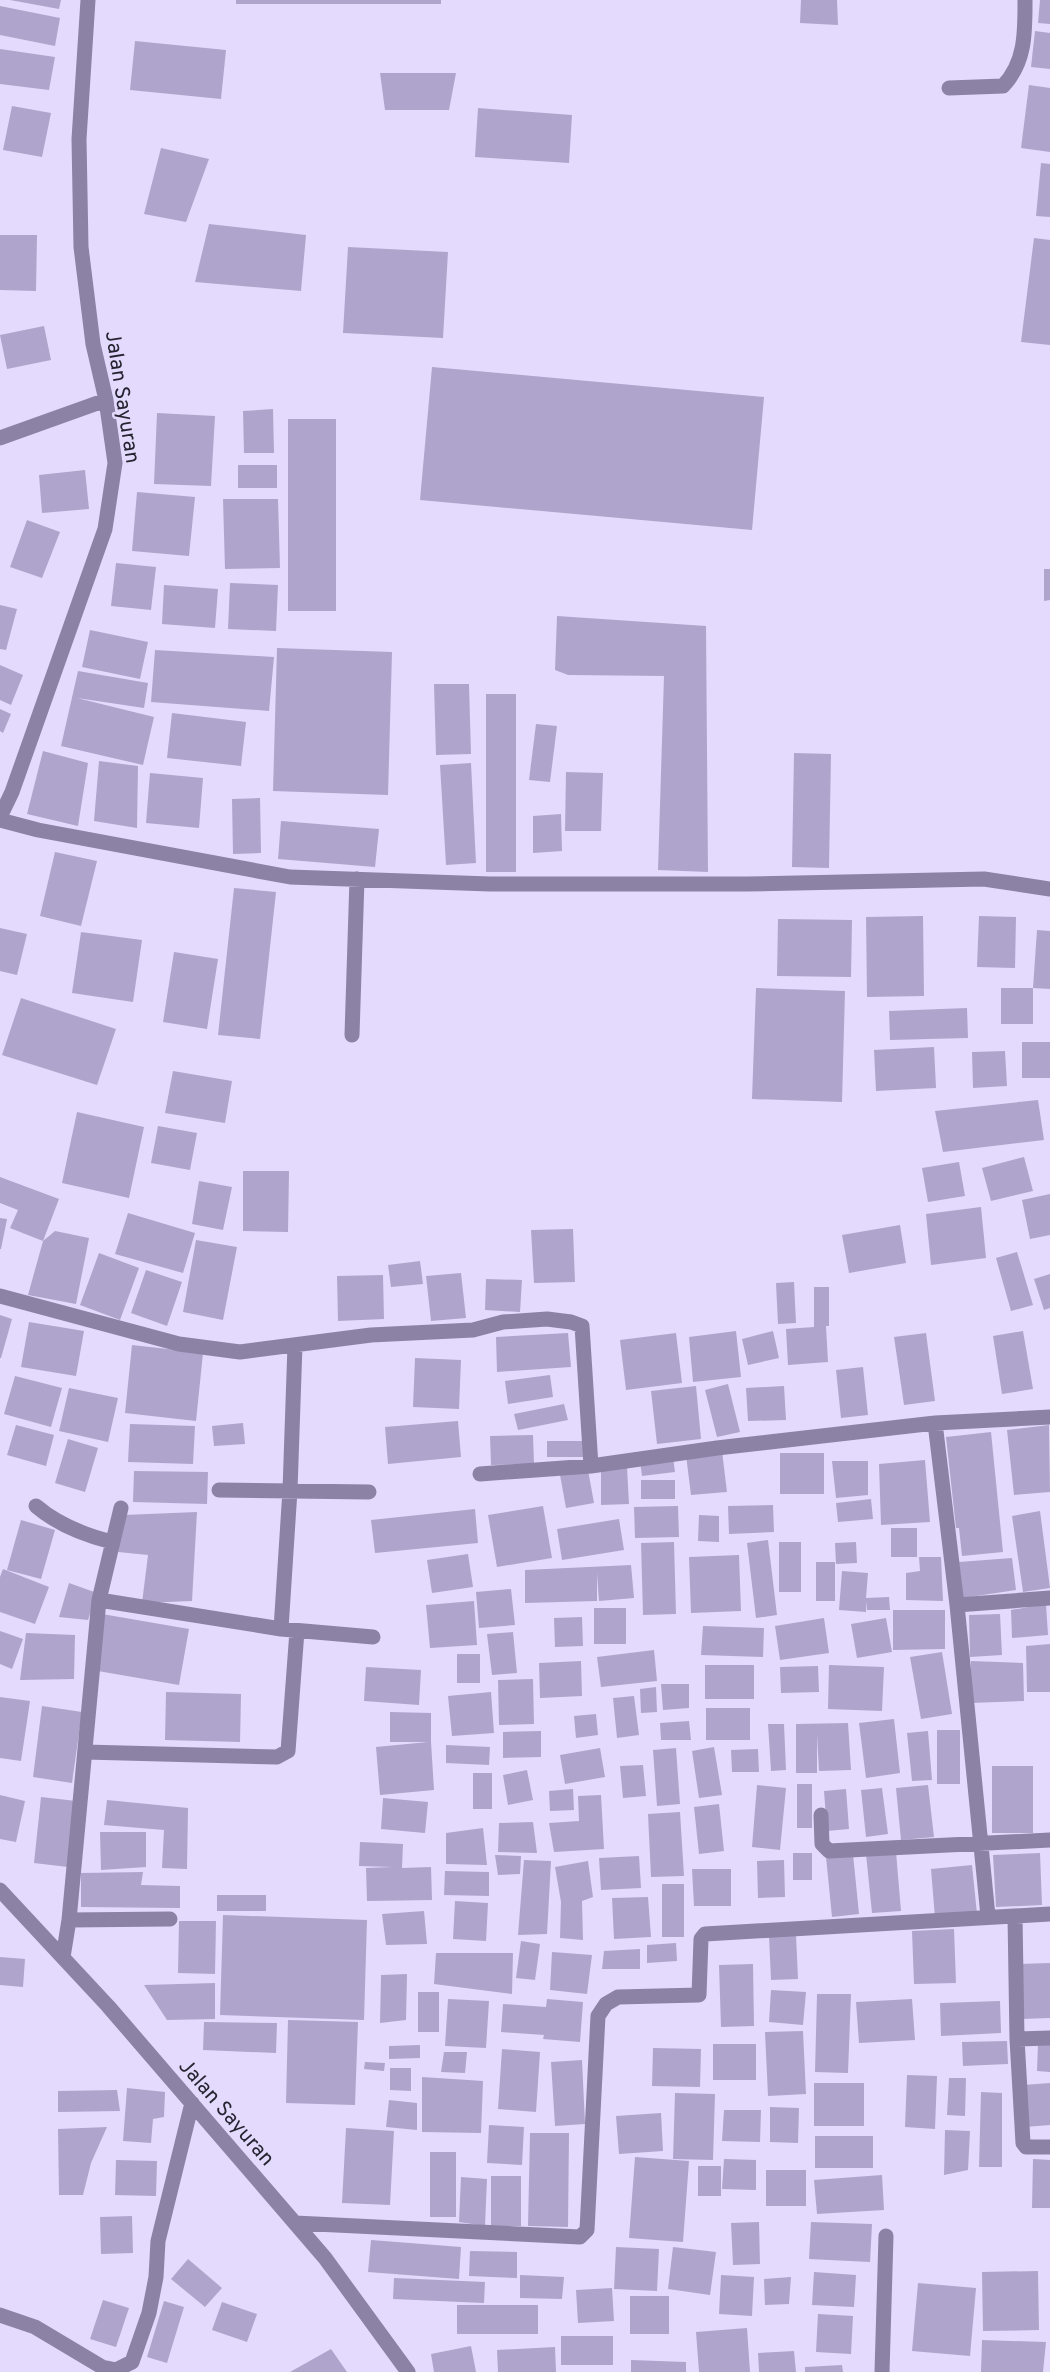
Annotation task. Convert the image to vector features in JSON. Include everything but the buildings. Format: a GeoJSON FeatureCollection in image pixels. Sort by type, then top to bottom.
{"type":"FeatureCollection","features":[{"type":"Feature","properties":{"kind":"street","name":"Jalan Sayuran"},"geometry":{"type":"LineString","coordinates":[[0,819],[12,792],[105,529],[115,464],[106,400],[91,333],[79,217],[79,139],[88,0]]}},
{"type":"Feature","properties":{"kind":"street"},"geometry":{"type":"LineString","coordinates":[[949,88],[1004,86],[1011,78],[1025,40],[1026,0]]}},
{"type":"Feature","properties":{"kind":"street"},"geometry":{"type":"LineString","coordinates":[[0,438],[106,400]]}},
{"type":"Feature","properties":{"kind":"street"},"geometry":{"type":"LineString","coordinates":[[0,819],[38,830],[290,877],[490,884],[747,884],[984,879],[1050,889]]}},
{"type":"Feature","properties":{"kind":"street"},"geometry":{"type":"LineString","coordinates":[[352,1035],[357,879]]}},
{"type":"Feature","properties":{"kind":"street"},"geometry":{"type":"LineString","coordinates":[[0,1296],[161,1339],[203,1348],[240,1352],[371,1335],[473,1330],[502,1322],[547,1319],[571,1322],[582,1326],[591,1466]]}},
{"type":"Feature","properties":{"kind":"street"},"geometry":{"type":"LineString","coordinates":[[281,1629],[296,1345]]}},
{"type":"Feature","properties":{"kind":"street"},"geometry":{"type":"LineString","coordinates":[[480,1474],[591,1466],[717,1448],[935,1423],[1050,1417]]}},
{"type":"Feature","properties":{"kind":"street"},"geometry":{"type":"LineString","coordinates":[[935,1423],[957,1605],[987,1916]]}},
{"type":"Feature","properties":{"kind":"street"},"geometry":{"type":"LineString","coordinates":[[219,1490],[369,1492]]}},
{"type":"Feature","properties":{"kind":"street"},"geometry":{"type":"LineString","coordinates":[[36,1506],[52,1520],[92,1537],[112,1542]]}},
{"type":"Feature","properties":{"kind":"street"},"geometry":{"type":"LineString","coordinates":[[63,1957],[69,1920],[99,1600],[122,1508]]}},
{"type":"Feature","properties":{"kind":"street"},"geometry":{"type":"LineString","coordinates":[[957,1605],[1050,1598]]}},
{"type":"Feature","properties":{"kind":"street"},"geometry":{"type":"LineString","coordinates":[[99,1600],[281,1629],[373,1637]]}},
{"type":"Feature","properties":{"kind":"street"},"geometry":{"type":"LineString","coordinates":[[84,1752],[277,1757],[283,1754],[288,1750],[297,1631]]}},
{"type":"Feature","properties":{"kind":"street"},"geometry":{"type":"LineString","coordinates":[[820,1815],[822,1844],[829,1851],[1050,1840]]}},
{"type":"Feature","properties":{"kind":"street","name":"Jalan Sayuran"},"geometry":{"type":"LineString","coordinates":[[0,1890],[63,1957],[192,2103],[325,2258],[408,2372]]}},
{"type":"Feature","properties":{"kind":"street"},"geometry":{"type":"LineString","coordinates":[[295,2223],[580,2236],[587,2230],[597,2016],[606,2004],[618,1997],[699,1995],[701,1939],[705,1934],[1050,1914]]}},
{"type":"Feature","properties":{"kind":"street"},"geometry":{"type":"LineString","coordinates":[[1015,1916],[1017,2039],[1023,2143],[1026,2147],[1050,2147]]}},
{"type":"Feature","properties":{"kind":"street"},"geometry":{"type":"LineString","coordinates":[[69,1920],[170,1919]]}},
{"type":"Feature","properties":{"kind":"street"},"geometry":{"type":"LineString","coordinates":[[1017,2039],[1050,2038]]}},
{"type":"Feature","properties":{"kind":"street"},"geometry":{"type":"LineString","coordinates":[[0,2315],[35,2327],[102,2367],[116,2370],[132,2361],[149,2313],[156,2277],[158,2241],[192,2103]]}},
{"type":"Feature","properties":{"kind":"street"},"geometry":{"type":"LineString","coordinates":[[882,2372],[886,2236]]}}]}
